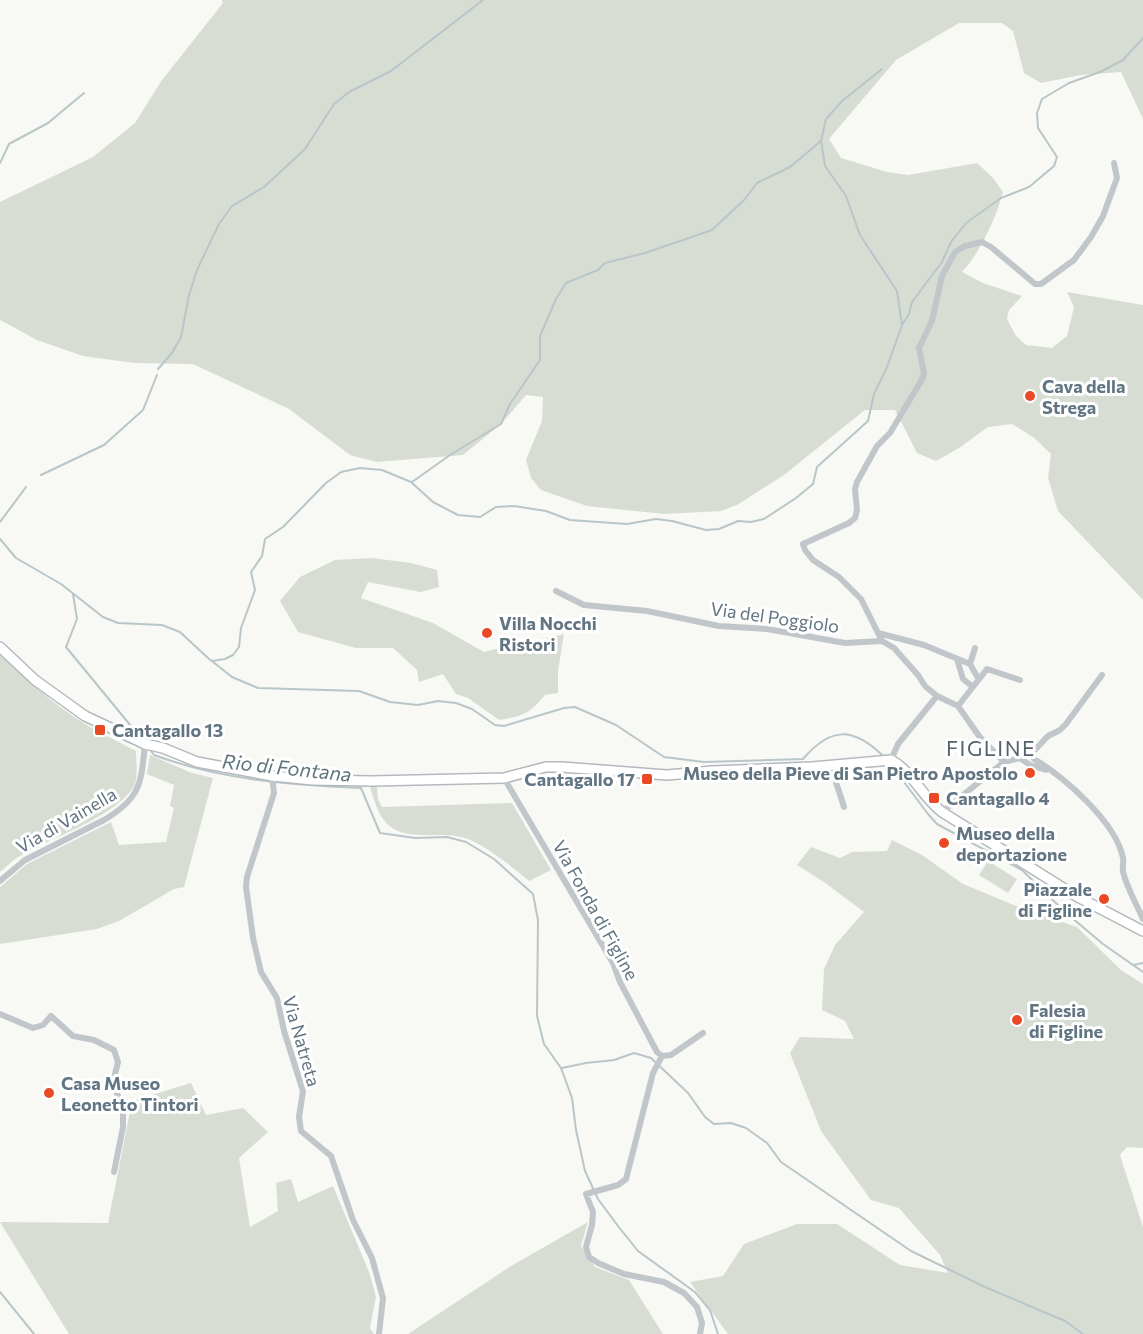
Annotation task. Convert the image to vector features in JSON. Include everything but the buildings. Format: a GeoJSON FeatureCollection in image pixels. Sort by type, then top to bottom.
{"type":"FeatureCollection","features":[{"type":"Feature","properties":{"kind":"street"},"geometry":{"type":"LineString","coordinates":[[1004,762],[979,736],[958,706],[937,696],[925,686],[894,648],[882,641],[861,599],[839,577],[813,560],[803,544],[855,518],[857,482],[877,446],[890,433],[924,374],[919,348],[932,321],[942,276],[955,252],[965,246],[982,243],[991,247],[1035,284],[1041,284],[1074,260],[1091,237],[1103,216],[1118,178],[1114,163]]}},
{"type":"Feature","properties":{"kind":"street","name":"Via del Poggiolo"},"geometry":{"type":"LineString","coordinates":[[556,591],[584,605],[647,611],[719,626],[767,629],[845,643],[882,641]]}},
{"type":"Feature","properties":{"kind":"street"},"geometry":{"type":"LineString","coordinates":[[878,633],[924,645],[970,664],[978,678]]}},
{"type":"Feature","properties":{"kind":"street"},"geometry":{"type":"LineString","coordinates":[[0,647],[35,680],[80,713],[148,745],[197,762],[272,780],[369,781],[504,778],[546,767],[562,766],[667,775],[887,760],[906,770],[934,806],[942,812],[1076,896],[1143,931]]}},
{"type":"Feature","properties":{"kind":"street"},"geometry":{"type":"LineString","coordinates":[[970,664],[975,648]]}},
{"type":"Feature","properties":{"kind":"street"},"geometry":{"type":"LineString","coordinates":[[957,659],[963,679],[973,687]]}},
{"type":"Feature","properties":{"kind":"street"},"geometry":{"type":"LineString","coordinates":[[958,706],[987,669],[1020,680]]}},
{"type":"Feature","properties":{"kind":"street"},"geometry":{"type":"LineString","coordinates":[[1102,675],[1066,724],[1048,736],[1032,753],[1034,759],[1048,768],[1092,807],[1114,838],[1124,859],[1122,868],[1125,880],[1143,919]]}},
{"type":"Feature","properties":{"kind":"street"},"geometry":{"type":"LineString","coordinates":[[887,760],[937,696]]}},
{"type":"Feature","properties":{"kind":"street","name":"Via di Vainella"},"geometry":{"type":"LineString","coordinates":[[0,881],[25,860],[104,820],[129,801],[136,792],[141,779],[148,745]]}},
{"type":"Feature","properties":{"kind":"street"},"geometry":{"type":"LineString","coordinates":[[942,812],[1004,762],[1020,758],[1030,765],[1046,770],[1048,768]]}},
{"type":"Feature","properties":{"kind":"street"},"geometry":{"type":"LineString","coordinates":[[838,764],[840,777],[836,782],[844,807]]}},
{"type":"Feature","properties":{"kind":"street","name":"Via Fonda di Figline"},"geometry":{"type":"LineString","coordinates":[[504,778],[613,963],[620,982],[657,1052],[662,1056]]}},
{"type":"Feature","properties":{"kind":"street","name":"Via Natreta"},"geometry":{"type":"LineString","coordinates":[[272,780],[273,796],[246,887],[254,938],[261,972],[277,998],[284,1031],[301,1081],[304,1097],[299,1117],[301,1131],[331,1156],[353,1220],[372,1258],[383,1298],[379,1334]]}},
{"type":"Feature","properties":{"kind":"street"},"geometry":{"type":"LineString","coordinates":[[0,1014],[33,1028],[43,1025],[51,1016],[73,1036],[94,1040],[114,1050],[118,1062],[113,1082],[123,1110],[123,1128],[114,1172]]}},
{"type":"Feature","properties":{"kind":"street"},"geometry":{"type":"LineString","coordinates":[[700,1334],[702,1323],[698,1307],[684,1293],[664,1282],[624,1274],[590,1257],[586,1247],[593,1212],[586,1194],[618,1185],[626,1179],[653,1073],[662,1056],[671,1055],[703,1033]]}},
{"type":"Feature","properties":{"kind":"shaded area"},"geometry":{"type":"Polygon","coordinates":[[[222,0],[1143,0],[1143,119],[1121,72],[1081,75],[1041,83],[1024,73],[1013,31],[1002,23],[959,23],[896,60],[829,139],[841,158],[887,172],[908,175],[977,163],[993,178],[1003,192],[1000,202],[981,245],[962,272],[983,283],[1022,296],[1009,310],[1007,319],[1016,336],[1026,345],[1052,348],[1067,336],[1074,307],[1067,292],[1143,305],[1143,600],[1058,511],[1048,478],[1051,454],[1033,437],[1012,424],[988,427],[936,461],[917,453],[895,410],[865,410],[784,475],[737,505],[721,511],[664,514],[587,506],[541,490],[531,478],[526,460],[542,421],[543,397],[526,395],[501,424],[463,455],[377,462],[350,455],[289,409],[193,364],[134,363],[83,356],[37,340],[0,320],[0,202],[93,157],[135,123],[162,80],[223,3],[222,0]]]}},
{"type":"Feature","properties":{"kind":"shaded area"},"geometry":{"type":"Polygon","coordinates":[[[372,558],[411,563],[437,570],[439,587],[421,592],[368,582],[361,598],[433,623],[484,652],[503,647],[521,650],[537,641],[564,634],[558,671],[558,693],[545,695],[525,713],[499,720],[468,698],[456,694],[443,674],[419,682],[417,670],[393,648],[356,648],[298,632],[280,601],[300,577],[335,560],[372,558]]]}},
{"type":"Feature","properties":{"kind":"shaded area"},"geometry":{"type":"Polygon","coordinates":[[[0,655],[67,712],[136,751],[137,770],[133,788],[124,799],[80,827],[18,857],[0,872],[0,655]]]}},
{"type":"Feature","properties":{"kind":"shaded area"},"geometry":{"type":"Polygon","coordinates":[[[150,755],[192,773],[213,778],[184,887],[174,889],[119,921],[97,929],[0,944],[0,887],[27,864],[111,822],[119,845],[166,842],[174,808],[170,806],[174,785],[147,774],[150,755]]]}},
{"type":"Feature","properties":{"kind":"shaded area"},"geometry":{"type":"Polygon","coordinates":[[[370,787],[377,787],[378,800],[382,807],[512,803],[551,870],[529,881],[492,852],[468,839],[409,834],[399,831],[391,827],[379,812],[370,787]]]}},
{"type":"Feature","properties":{"kind":"shaded area"},"geometry":{"type":"Polygon","coordinates":[[[892,840],[922,855],[963,884],[1026,910],[1077,927],[1121,970],[1143,984],[1143,1148],[1127,1147],[1120,1155],[1143,1227],[1143,1334],[728,1334],[690,1282],[723,1276],[744,1244],[797,1224],[837,1224],[900,1265],[948,1273],[940,1255],[899,1208],[871,1200],[821,1131],[790,1053],[800,1037],[854,1039],[845,1021],[822,1010],[824,969],[835,945],[864,912],[797,865],[811,847],[840,858],[852,852],[887,851],[892,840]]]}},
{"type":"Feature","properties":{"kind":"shaded area"},"geometry":{"type":"Polygon","coordinates":[[[988,861],[1017,879],[1008,893],[979,875],[988,861]]]}},
{"type":"Feature","properties":{"kind":"shaded area"},"geometry":{"type":"Polygon","coordinates":[[[191,1083],[206,1115],[243,1108],[268,1132],[239,1158],[250,1227],[278,1211],[276,1183],[291,1179],[298,1202],[333,1186],[369,1272],[376,1297],[370,1328],[374,1334],[69,1334],[0,1222],[108,1223],[132,1101],[191,1083]]]}},
{"type":"Feature","properties":{"kind":"shaded area"},"geometry":{"type":"Polygon","coordinates":[[[588,1222],[581,1246],[595,1267],[629,1280],[663,1334],[408,1334],[511,1266],[588,1222]]]}},
{"type":"Feature","properties":{"kind":"waterway"},"geometry":{"type":"LineString","coordinates":[[158,369],[172,353],[181,337],[189,295],[197,270],[219,224],[232,206],[264,187],[305,149],[334,104],[349,92],[391,71],[483,0]]}},
{"type":"Feature","properties":{"kind":"waterway"},"geometry":{"type":"LineString","coordinates":[[212,661],[233,655],[239,647],[241,628],[255,590],[251,572],[262,556],[265,539],[283,527],[326,483],[341,472],[360,468],[382,470],[411,482],[433,502],[458,515],[480,517],[496,507],[514,506],[546,511],[570,520],[627,524],[656,519],[706,530],[719,529],[738,521],[751,522],[764,519],[796,498],[813,484],[817,467],[868,421],[874,394],[887,367],[902,325],[909,314],[912,302],[942,262],[951,242],[966,223],[1001,198],[1029,187],[1054,166],[1057,157],[1038,128],[1037,113],[1042,99],[1069,83],[1100,72],[1123,60],[1143,38]]}},
{"type":"Feature","properties":{"kind":"waterway"},"geometry":{"type":"LineString","coordinates":[[882,69],[842,101],[826,119],[821,141],[825,166],[846,196],[860,235],[897,291],[902,325]]}},
{"type":"Feature","properties":{"kind":"waterway"},"geometry":{"type":"LineString","coordinates":[[0,163],[9,144],[48,123],[84,93]]}},
{"type":"Feature","properties":{"kind":"waterway"},"geometry":{"type":"LineString","coordinates":[[412,482],[450,455],[501,424],[510,404],[540,360],[540,336],[556,299],[566,283],[598,270],[605,263],[645,253],[712,230],[744,200],[757,183],[790,167],[821,141]]}},
{"type":"Feature","properties":{"kind":"waterway"},"geometry":{"type":"LineString","coordinates":[[41,475],[104,445],[143,410],[157,375]]}},
{"type":"Feature","properties":{"kind":"waterway"},"geometry":{"type":"LineString","coordinates":[[0,522],[26,487]]}},
{"type":"Feature","properties":{"kind":"waterway"},"geometry":{"type":"LineString","coordinates":[[0,539],[16,558],[61,584],[103,617],[118,623],[162,625],[180,632],[232,677],[258,688],[359,691],[390,702],[418,705],[438,701],[456,703],[472,709],[495,725],[504,726],[564,708],[575,707],[616,725],[664,757],[704,762],[803,759],[823,741],[843,734],[863,740],[884,757]]}},
{"type":"Feature","properties":{"kind":"waterway","name":"Rio di Fontana"},"geometry":{"type":"LineString","coordinates":[[73,594],[77,619],[66,647],[140,737]]}},
{"type":"Feature","properties":{"kind":"waterway","name":"Rio di Fontana"},"geometry":{"type":"LineString","coordinates":[[149,748],[154,755],[230,776],[282,783],[361,788],[380,833],[415,838],[447,837],[466,842],[494,859],[533,894],[538,920],[537,1016],[544,1044],[561,1068],[572,1098],[585,1171],[598,1199],[638,1251],[695,1292],[710,1310],[718,1334]]}},
{"type":"Feature","properties":{"kind":"waterway"},"geometry":{"type":"LineString","coordinates":[[892,766],[937,824],[1022,870],[1065,912],[1103,944],[1143,972]]}},
{"type":"Feature","properties":{"kind":"waterway"},"geometry":{"type":"LineString","coordinates":[[1134,965],[1143,963]]}},
{"type":"Feature","properties":{"kind":"waterway"},"geometry":{"type":"LineString","coordinates":[[562,1068],[614,1060],[634,1053],[651,1058],[688,1093],[705,1117],[714,1124],[731,1123],[746,1128],[767,1143],[781,1162],[911,1251],[985,1287],[1065,1321],[1083,1334]]}},
{"type":"Feature","properties":{"kind":"waterway"},"geometry":{"type":"LineString","coordinates":[[0,1292],[34,1334]]}},
{"type":"Feature","properties":{"kind":"place","name":"Cava della Strega"},"geometry":{"type":"Point","coordinates":[1030,396]}},
{"type":"Feature","properties":{"kind":"place","name":"Villa Nocchi Ristori"},"geometry":{"type":"Point","coordinates":[487,633]}},
{"type":"Feature","properties":{"kind":"place","name":"Cantagallo 13"},"geometry":{"type":"Point","coordinates":[100,730]}},
{"type":"Feature","properties":{"kind":"place","name":"Museo della Pieve di San Pietro Apostolo"},"geometry":{"type":"Point","coordinates":[1030,773]}},
{"type":"Feature","properties":{"kind":"place","name":"Cantagallo 17"},"geometry":{"type":"Point","coordinates":[647,779]}},
{"type":"Feature","properties":{"kind":"place","name":"Cantagallo 4"},"geometry":{"type":"Point","coordinates":[934,798]}},
{"type":"Feature","properties":{"kind":"place","name":"Museo della deportazione"},"geometry":{"type":"Point","coordinates":[944,843]}},
{"type":"Feature","properties":{"kind":"place","name":"Piazzale di Figline"},"geometry":{"type":"Point","coordinates":[1104,899]}},
{"type":"Feature","properties":{"kind":"place","name":"Falesia di Figline"},"geometry":{"type":"Point","coordinates":[1017,1020]}},
{"type":"Feature","properties":{"kind":"place","name":"Casa Museo Leonetto Tintori"},"geometry":{"type":"Point","coordinates":[49,1093]}},
{"type":"Feature","properties":{"kind":"district","name":"FIGLINE"},"geometry":{"type":"Point","coordinates":[991,747]}}]}
